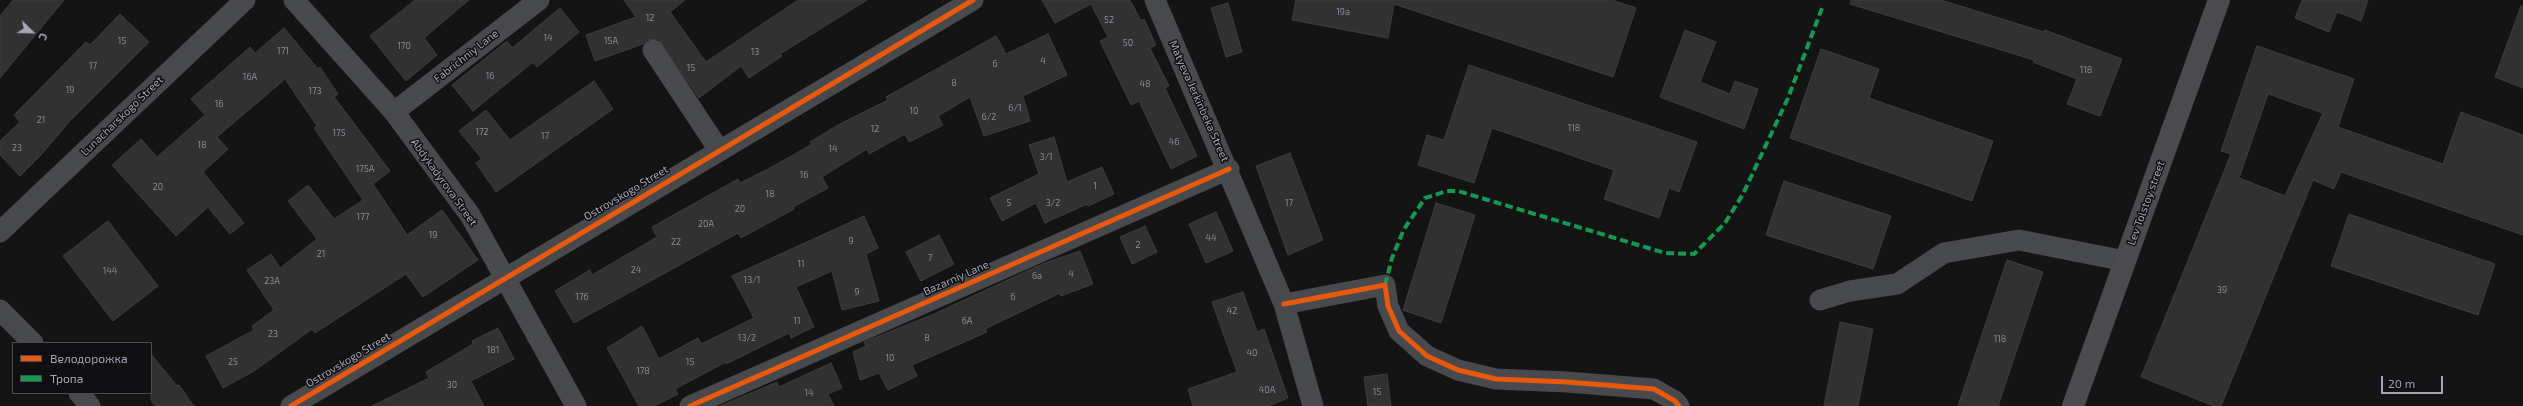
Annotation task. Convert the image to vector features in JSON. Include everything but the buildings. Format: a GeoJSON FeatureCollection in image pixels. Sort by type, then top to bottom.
{"type":"FeatureCollection","features":[{"type":"Feature","properties":{"kind":"main road","name":"Lev Tolstoy street"},"geometry":{"type":"LineString","coordinates":[[2073,406],[2219,0]]}},
{"type":"Feature","properties":{"kind":"street","name":"Lunacharskogo Street"},"geometry":{"type":"LineString","coordinates":[[0,232],[245,0]]}},
{"type":"Feature","properties":{"kind":"street","name":"Abdykadyrova Street"},"geometry":{"type":"LineString","coordinates":[[294,0],[394,112],[470,215],[576,406]]}},
{"type":"Feature","properties":{"kind":"street","name":"Fabrichniy Lane"},"geometry":{"type":"LineString","coordinates":[[394,112],[539,0]]}},
{"type":"Feature","properties":{"kind":"street","name":"Ostrovskogo Street"},"geometry":{"type":"LineString","coordinates":[[291,406],[505,277],[973,0]]}},
{"type":"Feature","properties":{"kind":"street","name":"Matyeva Jerkinbeka Street"},"geometry":{"type":"LineString","coordinates":[[1155,0],[1229,169],[1284,304],[1313,406]]}},
{"type":"Feature","properties":{"kind":"street"},"geometry":{"type":"LineString","coordinates":[[653,50],[719,150]]}},
{"type":"Feature","properties":{"kind":"street","name":"Bazarniy Lane"},"geometry":{"type":"LineString","coordinates":[[690,406],[1229,169]]}},
{"type":"Feature","properties":{"kind":"street"},"geometry":{"type":"LineString","coordinates":[[1820,300],[1850,291],[1898,284],[1944,253],[2019,240],[2125,260]]}},
{"type":"Feature","properties":{"kind":"street"},"geometry":{"type":"LineString","coordinates":[[1284,304],[1385,285],[1388,306],[1399,331],[1427,356],[1458,370],[1496,379],[1654,388],[1675,401],[1679,406]]}},
{"type":"Feature","properties":{"kind":"street"},"geometry":{"type":"LineString","coordinates":[[0,310],[32,342]]}},
{"type":"Feature","properties":{"kind":"street"},"geometry":{"type":"LineString","coordinates":[[80,394],[90,406]]}},
{"type":"Feature","properties":{"kind":"marked path"},"geometry":{"type":"LineString","coordinates":[[1385,285],[1392,258],[1404,229],[1425,198],[1447,191],[1458,191],[1665,253],[1694,254],[1725,223],[1743,194],[1788,98],[1822,8]]}},
{"type":"Feature","properties":{"kind":"cycle path"},"geometry":{"type":"LineString","coordinates":[[291,406],[973,0]]}},
{"type":"Feature","properties":{"kind":"cycle path"},"geometry":{"type":"LineString","coordinates":[[690,406],[1229,169]]}},
{"type":"Feature","properties":{"kind":"cycle path"},"geometry":{"type":"LineString","coordinates":[[1284,304],[1385,285],[1388,306],[1399,331],[1427,356],[1458,370],[1496,379],[1567,382],[1654,389],[1675,401],[1679,406]]}}]}
